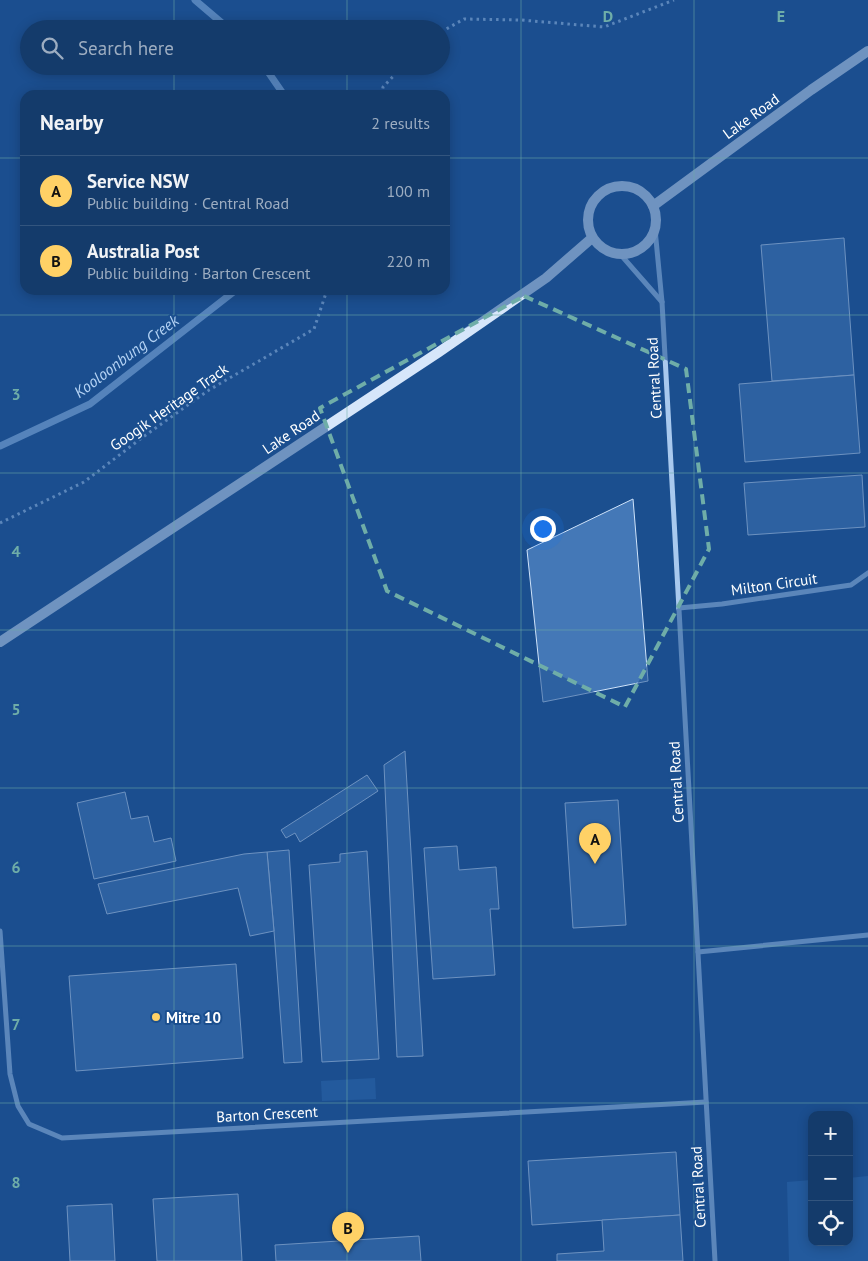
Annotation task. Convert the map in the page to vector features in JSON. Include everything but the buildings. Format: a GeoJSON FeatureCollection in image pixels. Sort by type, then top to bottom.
{"type":"FeatureCollection","features":[{"type":"Feature","properties":{"kind":"main road","name":"Lake Road"},"geometry":{"type":"LineString","coordinates":[[653,206],[811,90],[868,51]]}},
{"type":"Feature","properties":{"kind":"main road"},"geometry":{"type":"LineString","coordinates":[[616,186],[628,186],[638,190],[647,197],[653,206],[656,218],[655,229],[650,239],[642,248],[632,253],[621,255],[600,247],[592,238],[588,228],[587,216],[594,201],[606,190],[616,186]]}},
{"type":"Feature","properties":{"kind":"main road","name":"Lake Road"},"geometry":{"type":"LineString","coordinates":[[0,642],[447,346],[546,278],[592,238]]}},
{"type":"Feature","properties":{"kind":"street","name":"Central Road"},"geometry":{"type":"LineString","coordinates":[[655,229],[662,302],[715,1261]]}},
{"type":"Feature","properties":{"kind":"street"},"geometry":{"type":"LineString","coordinates":[[621,255],[662,302]]}},
{"type":"Feature","properties":{"kind":"street","name":"Milton Circuit"},"geometry":{"type":"LineString","coordinates":[[679,608],[722,604],[851,585],[868,573]]}},
{"type":"Feature","properties":{"kind":"street","name":"Barton Crescent"},"geometry":{"type":"LineString","coordinates":[[0,931],[10,1074],[18,1106],[29,1124],[62,1138],[706,1102]]}},
{"type":"Feature","properties":{"kind":"street"},"geometry":{"type":"LineString","coordinates":[[698,952],[868,934]]}},
{"type":"Feature","properties":{"kind":"path"},"geometry":{"type":"LineString","coordinates":[[450,27],[464,19],[521,20],[604,27],[674,0]]}},
{"type":"Feature","properties":{"kind":"path"},"geometry":{"type":"LineString","coordinates":[[383,90],[383,87],[394,75]]}},
{"type":"Feature","properties":{"kind":"path","name":"Googik Heritage Track"},"geometry":{"type":"LineString","coordinates":[[0,522],[84,482],[143,436],[209,390],[314,329],[325,295]]}},
{"type":"Feature","properties":{"kind":"highlighted area"},"geometry":{"type":"Polygon","coordinates":[[[524,296],[686,369],[709,549],[625,707],[387,591],[320,408],[524,296]]]}},
{"type":"Feature","properties":{"kind":"shaded area"},"geometry":{"type":"Polygon","coordinates":[[[375,1078],[376,1099],[322,1101],[321,1081],[375,1078]]]}},
{"type":"Feature","properties":{"kind":"shaded area"},"geometry":{"type":"Polygon","coordinates":[[[868,1176],[868,1261],[789,1261],[787,1182],[808,1180],[808,1246],[853,1246],[853,1178],[868,1176]]]}},
{"type":"Feature","properties":{"kind":"waterway","name":"Kooloonbung Creek"},"geometry":{"type":"LineString","coordinates":[[195,0],[218,20]]}},
{"type":"Feature","properties":{"kind":"waterway","name":"Kooloonbung Creek"},"geometry":{"type":"LineString","coordinates":[[270,75],[281,90]]}},
{"type":"Feature","properties":{"kind":"waterway","name":"Kooloonbung Creek"},"geometry":{"type":"LineString","coordinates":[[0,446],[90,404],[230,295]]}},
{"type":"Feature","properties":{"kind":"place","name":"Service NSW"},"geometry":{"type":"Point","coordinates":[595,864]}},
{"type":"Feature","properties":{"kind":"place","name":"Mitre 10"},"geometry":{"type":"Point","coordinates":[156,1017]}},
{"type":"Feature","properties":{"kind":"place","name":"Australia Post"},"geometry":{"type":"Point","coordinates":[348,1253]}}]}
